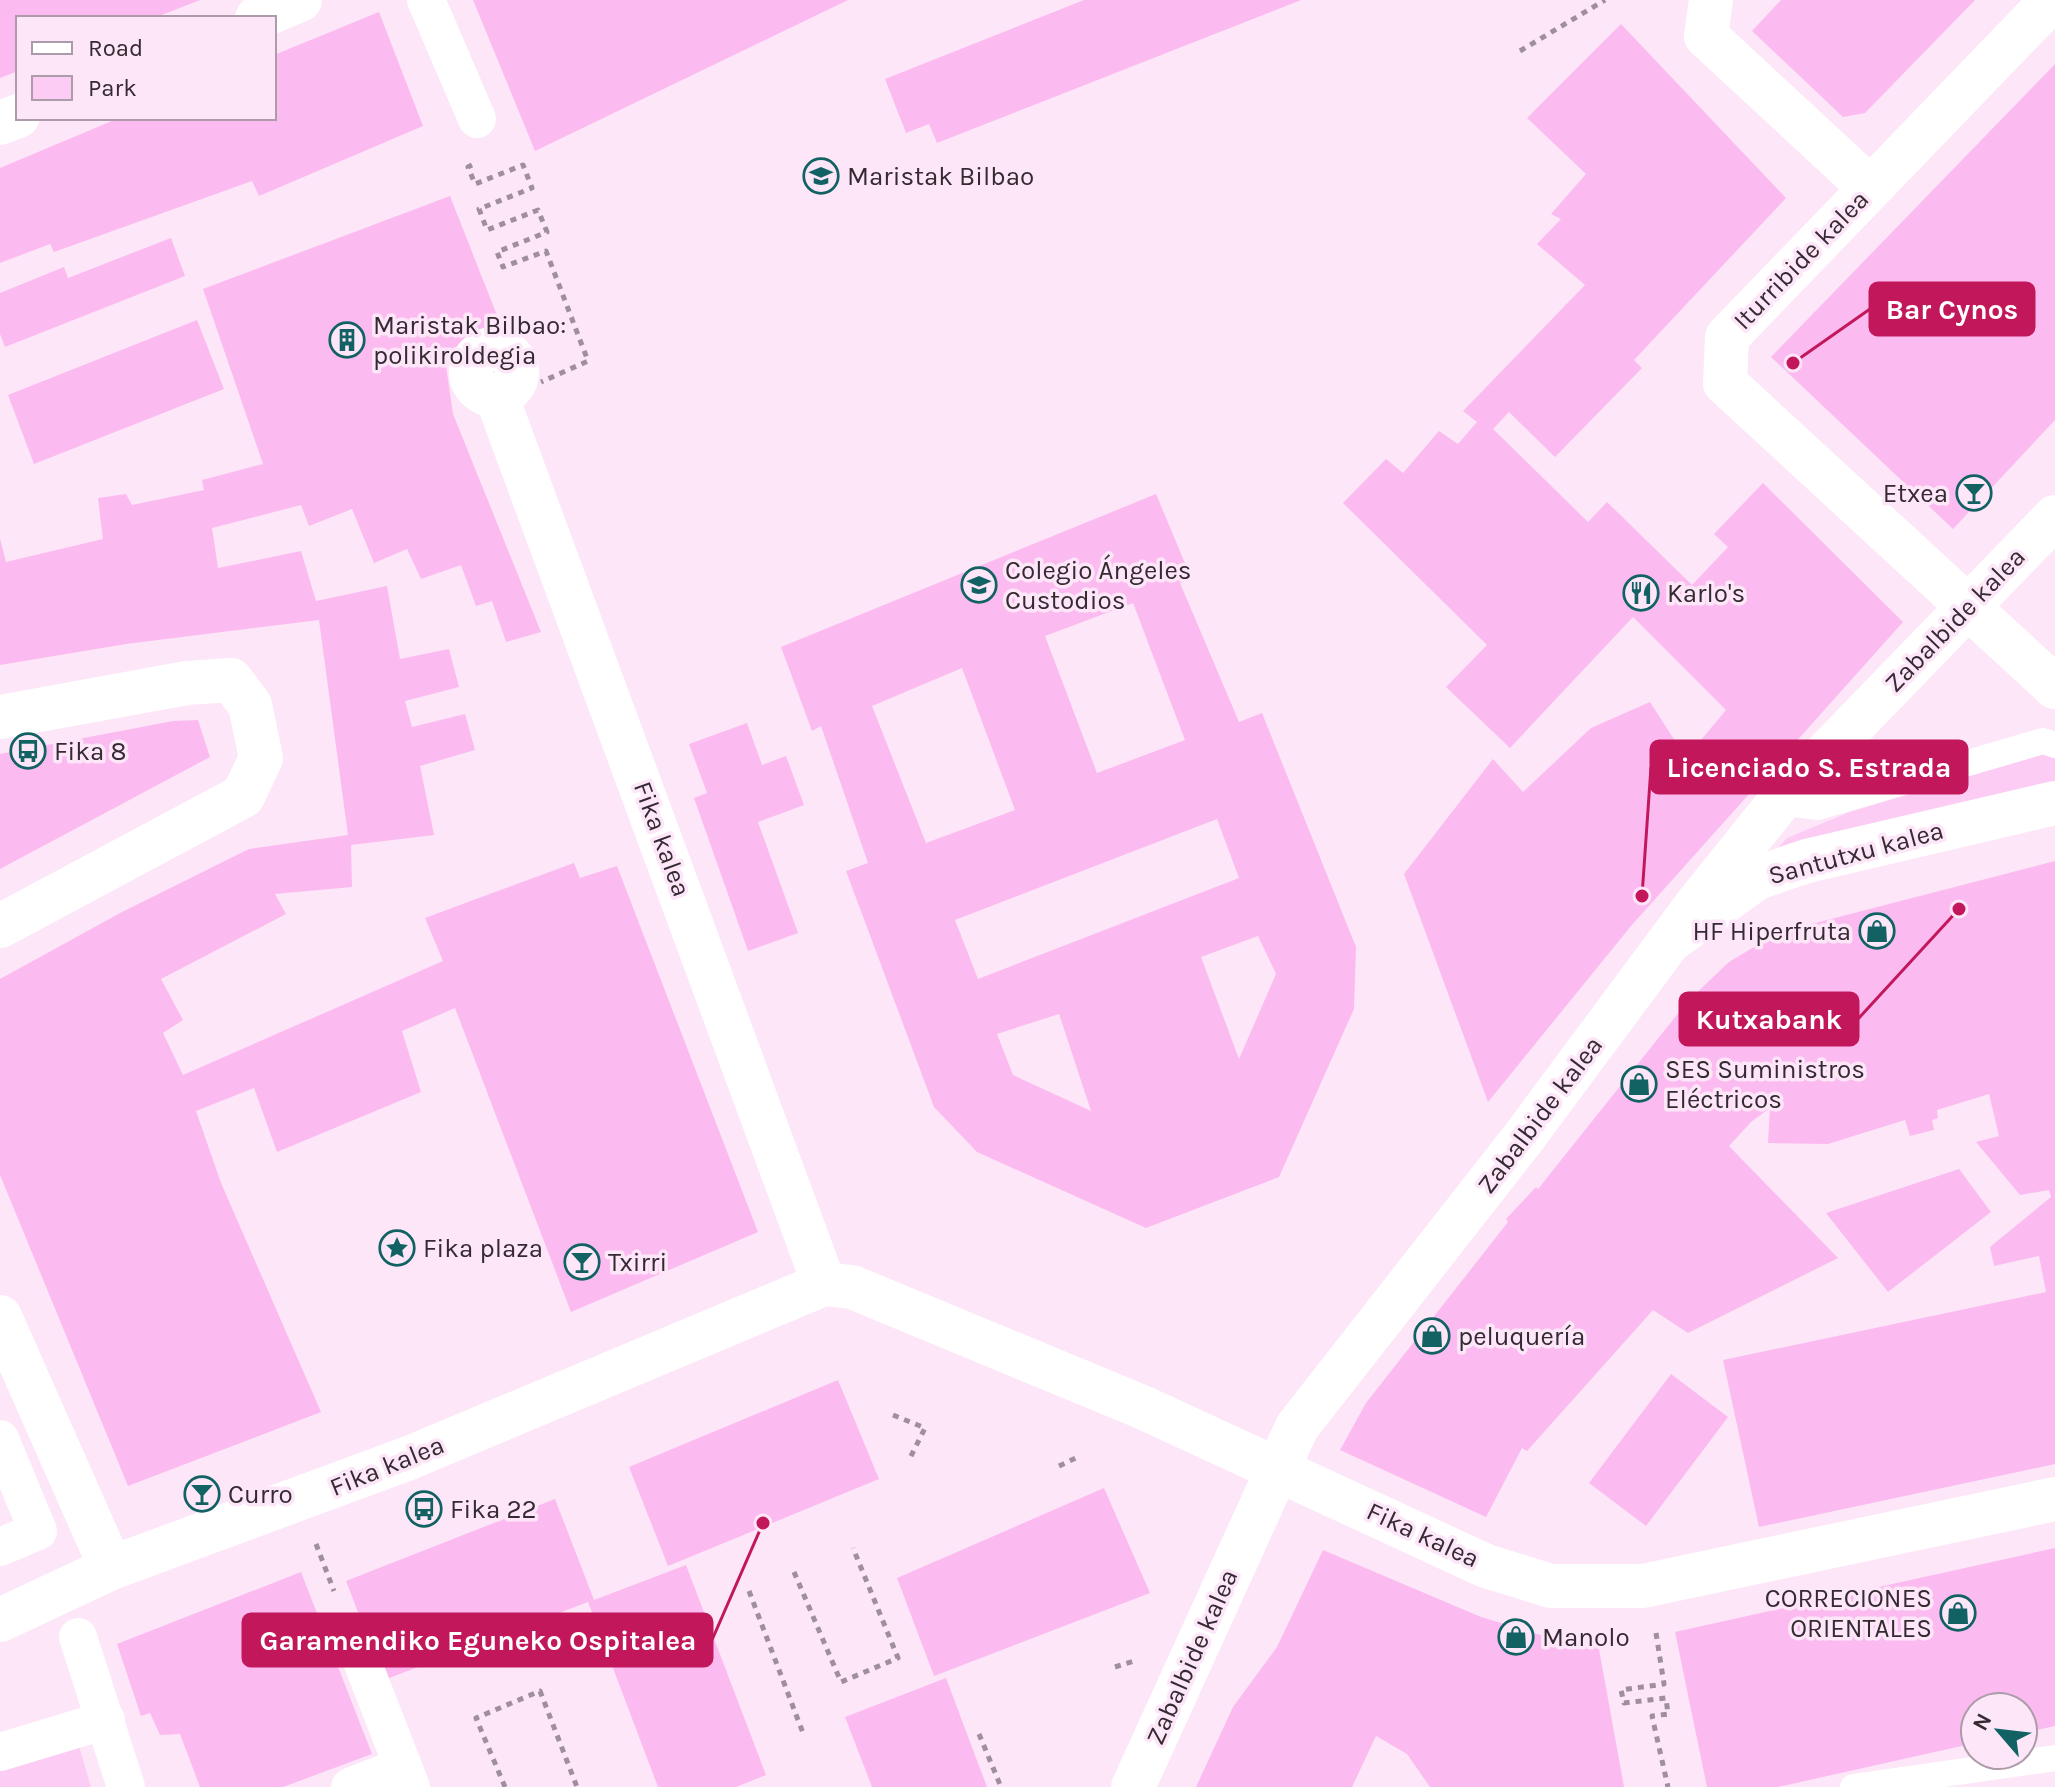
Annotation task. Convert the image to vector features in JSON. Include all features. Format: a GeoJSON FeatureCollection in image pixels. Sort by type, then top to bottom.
{"type":"FeatureCollection","features":[{"type":"Feature","properties":{"kind":"street"},"geometry":{"type":"LineString","coordinates":[[262,16],[300,0]]}},
{"type":"Feature","properties":{"kind":"street"},"geometry":{"type":"LineString","coordinates":[[426,0],[477,119]]}},
{"type":"Feature","properties":{"kind":"street"},"geometry":{"type":"LineString","coordinates":[[1711,0],[1706,36],[1870,188]]}},
{"type":"Feature","properties":{"kind":"street","name":"Iturribide kalea"},"geometry":{"type":"LineString","coordinates":[[2052,0],[1727,337],[1725,383],[2055,687]]}},
{"type":"Feature","properties":{"kind":"street","name":"Fika kalea"},"geometry":{"type":"LineString","coordinates":[[496,395],[824,1284]]}},
{"type":"Feature","properties":{"kind":"street","name":"Zabalbide kalea"},"geometry":{"type":"LineString","coordinates":[[1133,1787],[1297,1427],[1697,904],[1779,802],[2055,517]]}},
{"type":"Feature","properties":{"kind":"street"},"geometry":{"type":"LineString","coordinates":[[0,717],[187,683],[231,680],[250,705],[261,758],[243,796],[0,926]]}},
{"type":"Feature","properties":{"kind":"street","name":"Santutxu kalea"},"geometry":{"type":"LineString","coordinates":[[1674,938],[1757,878],[1807,861],[2055,803]]}},
{"type":"Feature","properties":{"kind":"street","name":"Fika kalea"},"geometry":{"type":"LineString","coordinates":[[0,1620],[111,1568],[409,1458],[824,1284],[852,1287],[1142,1407],[1486,1566],[1551,1586],[1643,1586],[2055,1499]]}},
{"type":"Feature","properties":{"kind":"street"},"geometry":{"type":"LineString","coordinates":[[0,1317],[111,1568]]}},
{"type":"Feature","properties":{"kind":"street"},"geometry":{"type":"LineString","coordinates":[[0,1439],[38,1531],[0,1547]]}},
{"type":"Feature","properties":{"kind":"street"},"geometry":{"type":"LineString","coordinates":[[350,1787],[407,1776],[351,1633]]}},
{"type":"Feature","properties":{"kind":"street"},"geometry":{"type":"LineString","coordinates":[[78,1637],[126,1787]]}},
{"type":"Feature","properties":{"kind":"street"},"geometry":{"type":"LineString","coordinates":[[0,1752],[106,1720]]}},
{"type":"Feature","properties":{"kind":"lane"},"geometry":{"type":"LineString","coordinates":[[1779,802],[1818,807],[2043,741],[2055,745]]}},
{"type":"Feature","properties":{"kind":"lane"},"geometry":{"type":"LineString","coordinates":[[1853,1787],[2055,1758]]}},
{"type":"Feature","properties":{"kind":"path"},"geometry":{"type":"LineString","coordinates":[[1520,51],[1605,0]]}},
{"type":"Feature","properties":{"kind":"path"},"geometry":{"type":"LineString","coordinates":[[479,162],[468,167],[475,184],[523,165],[532,188],[479,209],[487,230],[538,210],[547,232],[497,252],[503,267],[546,251],[588,361],[559,373]]}},
{"type":"Feature","properties":{"kind":"path"},"geometry":{"type":"LineString","coordinates":[[893,1415],[925,1428],[909,1460]]}},
{"type":"Feature","properties":{"kind":"path"},"geometry":{"type":"LineString","coordinates":[[1059,1466],[1078,1457]]}},
{"type":"Feature","properties":{"kind":"path"},"geometry":{"type":"LineString","coordinates":[[312,1532],[335,1593]]}},
{"type":"Feature","properties":{"kind":"path"},"geometry":{"type":"LineString","coordinates":[[794,1572],[841,1682],[898,1658],[853,1548]]}},
{"type":"Feature","properties":{"kind":"path"},"geometry":{"type":"LineString","coordinates":[[749,1591],[803,1733]]}},
{"type":"Feature","properties":{"kind":"path"},"geometry":{"type":"LineString","coordinates":[[1656,1630],[1664,1684],[1621,1690],[1624,1703],[1666,1698],[1668,1714],[1652,1716],[1668,1787]]}},
{"type":"Feature","properties":{"kind":"path"},"geometry":{"type":"LineString","coordinates":[[1115,1667],[1142,1658]]}},
{"type":"Feature","properties":{"kind":"path"},"geometry":{"type":"LineString","coordinates":[[505,1787],[476,1718],[540,1691],[577,1787]]}},
{"type":"Feature","properties":{"kind":"path"},"geometry":{"type":"LineString","coordinates":[[979,1734],[1001,1787]]}},
{"type":"Feature","properties":{"kind":"green space"},"geometry":{"type":"Polygon","coordinates":[[[2046,753],[2055,755],[2055,785],[1770,857],[1787,838],[1850,812],[2046,753]]]}},
{"type":"Feature","properties":{"kind":"green space"},"geometry":{"type":"Polygon","coordinates":[[[79,1746],[91,1787],[0,1787],[0,1770],[79,1746]]]}},
{"type":"Feature","properties":{"kind":"building"},"geometry":{"type":"Polygon","coordinates":[[[0,0],[200,0],[159,16],[16,16],[16,72],[0,78],[0,0]]]}},
{"type":"Feature","properties":{"kind":"building"},"geometry":{"type":"Polygon","coordinates":[[[473,0],[848,0],[535,151],[473,0]]]}},
{"type":"Feature","properties":{"kind":"building"},"geometry":{"type":"Polygon","coordinates":[[[1084,0],[1301,0],[937,143],[929,124],[906,133],[885,79],[1084,0]]]}},
{"type":"Feature","properties":{"kind":"building"},"geometry":{"type":"Polygon","coordinates":[[[1781,0],[1975,0],[1865,113],[1843,117],[1752,31],[1781,0]]]}},
{"type":"Feature","properties":{"kind":"building"},"geometry":{"type":"Polygon","coordinates":[[[379,12],[423,126],[259,196],[252,181],[54,252],[50,244],[0,263],[0,168],[114,120],[276,120],[276,54],[379,12]]]}},
{"type":"Feature","properties":{"kind":"building"},"geometry":{"type":"Polygon","coordinates":[[[1621,24],[1786,198],[1634,360],[1642,368],[1555,457],[1509,412],[1493,429],[1588,522],[1607,502],[1692,585],[1728,547],[1714,534],[1763,483],[1903,622],[1631,926],[1488,1102],[1404,874],[1493,759],[1523,792],[1591,728],[1650,702],[1686,758],[1726,710],[1633,617],[1510,748],[1446,687],[1487,645],[1343,503],[1386,459],[1403,473],[1439,431],[1458,444],[1477,422],[1463,411],[1585,285],[1537,244],[1561,219],[1551,214],[1586,174],[1527,118],[1621,24]]]}},
{"type":"Feature","properties":{"kind":"building"},"geometry":{"type":"Polygon","coordinates":[[[2055,64],[2055,420],[1953,529],[1771,357],[2055,64]]]}},
{"type":"Feature","properties":{"kind":"building"},"geometry":{"type":"Polygon","coordinates":[[[450,196],[502,328],[444,352],[453,414],[541,632],[506,642],[492,601],[476,606],[461,565],[421,579],[407,549],[374,563],[352,509],[309,526],[301,505],[212,528],[218,568],[301,551],[316,601],[387,586],[400,659],[449,649],[459,687],[405,701],[412,727],[465,714],[475,750],[420,766],[434,835],[351,845],[352,887],[275,894],[286,914],[161,979],[183,1020],[163,1033],[183,1075],[443,961],[425,918],[574,863],[580,878],[617,866],[758,1232],[571,1312],[455,1008],[402,1031],[421,1092],[277,1152],[254,1088],[196,1111],[221,1183],[321,1412],[128,1486],[0,1175],[0,979],[122,912],[249,849],[348,835],[319,620],[126,644],[0,665],[0,539],[6,562],[103,539],[98,498],[126,494],[132,505],[204,490],[202,480],[263,464],[203,289],[450,196]]]}},
{"type":"Feature","properties":{"kind":"building"},"geometry":{"type":"Polygon","coordinates":[[[171,238],[185,276],[5,347],[0,334],[0,293],[64,267],[68,278],[171,238]]]}},
{"type":"Feature","properties":{"kind":"building"},"geometry":{"type":"Polygon","coordinates":[[[197,320],[224,389],[34,464],[8,395],[197,320]]]}},
{"type":"Feature","properties":{"kind":"building"},"geometry":{"type":"Polygon","coordinates":[[[1156,494],[1192,580],[1180,583],[1239,722],[1262,713],[1356,947],[1354,1009],[1279,1177],[1146,1228],[977,1152],[934,1107],[846,871],[868,863],[821,726],[812,731],[781,647],[1156,494]],[[1133,603],[1045,636],[1097,773],[1185,740],[1133,603]],[[962,668],[872,706],[926,843],[1015,810],[962,668]],[[1217,819],[955,920],[978,979],[1239,878],[1217,819]],[[1258,936],[1201,957],[1239,1059],[1276,974],[1258,936]],[[1059,1014],[997,1034],[1013,1075],[1091,1111],[1059,1014]]]}},
{"type":"Feature","properties":{"kind":"building"},"geometry":{"type":"Polygon","coordinates":[[[198,720],[210,757],[0,869],[0,754],[173,721],[198,720]]]}},
{"type":"Feature","properties":{"kind":"building"},"geometry":{"type":"Polygon","coordinates":[[[747,723],[762,765],[786,756],[804,805],[758,822],[798,933],[748,951],[694,798],[707,793],[689,744],[747,723]]]}},
{"type":"Feature","properties":{"kind":"building"},"geometry":{"type":"Polygon","coordinates":[[[2055,861],[2055,1464],[1759,1527],[1723,1360],[2046,1292],[2039,1256],[1994,1266],[1990,1247],[2051,1197],[2049,1190],[2020,1195],[1976,1142],[1999,1136],[1989,1094],[1937,1110],[1938,1118],[1932,1120],[1934,1130],[1910,1136],[1905,1120],[1828,1144],[1768,1143],[1770,1108],[1751,1122],[1729,1146],[1838,1258],[1688,1333],[1653,1310],[1527,1451],[1522,1448],[1486,1517],[1340,1450],[1366,1403],[1508,1222],[1506,1219],[1536,1187],[1538,1189],[1688,1001],[1729,962],[1764,941],[1800,927],[2055,861]]]}},
{"type":"Feature","properties":{"kind":"building"},"geometry":{"type":"Polygon","coordinates":[[[1959,1169],[1991,1212],[1888,1292],[1826,1213],[1959,1169]]]}},
{"type":"Feature","properties":{"kind":"building"},"geometry":{"type":"Polygon","coordinates":[[[1671,1374],[1728,1417],[1646,1526],[1589,1483],[1671,1374]]]}},
{"type":"Feature","properties":{"kind":"building"},"geometry":{"type":"Polygon","coordinates":[[[838,1380],[879,1479],[668,1566],[629,1467],[838,1380]]]}},
{"type":"Feature","properties":{"kind":"building"},"geometry":{"type":"Polygon","coordinates":[[[1104,1488],[1150,1593],[934,1676],[897,1578],[1104,1488]]]}},
{"type":"Feature","properties":{"kind":"building"},"geometry":{"type":"Polygon","coordinates":[[[555,1499],[594,1600],[686,1565],[766,1775],[736,1787],[658,1787],[588,1602],[384,1680],[346,1581],[555,1499]]]}},
{"type":"Feature","properties":{"kind":"building"},"geometry":{"type":"Polygon","coordinates":[[[2055,1548],[2055,1726],[2039,1730],[2039,1691],[1959,1691],[1959,1747],[1778,1787],[1707,1787],[1675,1632],[2055,1548]]]}},
{"type":"Feature","properties":{"kind":"building"},"geometry":{"type":"Polygon","coordinates":[[[1323,1550],[1481,1617],[1554,1639],[1597,1638],[1624,1787],[1430,1787],[1407,1754],[1376,1736],[1352,1787],[1196,1787],[1233,1707],[1277,1647],[1323,1550]]]}},
{"type":"Feature","properties":{"kind":"building"},"geometry":{"type":"Polygon","coordinates":[[[301,1572],[372,1754],[283,1787],[200,1787],[180,1734],[160,1735],[150,1713],[141,1716],[117,1644],[301,1572]]]}},
{"type":"Feature","properties":{"kind":"building"},"geometry":{"type":"Polygon","coordinates":[[[946,1678],[987,1787],[872,1787],[845,1717],[946,1678]]]}},
{"type":"Feature","properties":{"kind":"place","name":"Maristak Bilbao"},"geometry":{"type":"Point","coordinates":[821,176]}},
{"type":"Feature","properties":{"kind":"place","name":"Maristak Bilbao: polikiroldegia"},"geometry":{"type":"Point","coordinates":[347,340]}},
{"type":"Feature","properties":{"kind":"place","name":"Bar Cynos"},"geometry":{"type":"Point","coordinates":[1793,363]}},
{"type":"Feature","properties":{"kind":"place","name":"Etxea"},"geometry":{"type":"Point","coordinates":[1974,493]}},
{"type":"Feature","properties":{"kind":"place","name":"Colegio Ángeles Custodios"},"geometry":{"type":"Point","coordinates":[979,585]}},
{"type":"Feature","properties":{"kind":"place","name":"Karlo's"},"geometry":{"type":"Point","coordinates":[1641,593]}},
{"type":"Feature","properties":{"kind":"place","name":"Fika 8"},"geometry":{"type":"Point","coordinates":[28,751]}},
{"type":"Feature","properties":{"kind":"place","name":"Licenciado S. Estrada"},"geometry":{"type":"Point","coordinates":[1642,896]}},
{"type":"Feature","properties":{"kind":"place","name":"Kutxabank"},"geometry":{"type":"Point","coordinates":[1959,909]}},
{"type":"Feature","properties":{"kind":"place","name":"HF Hiperfruta"},"geometry":{"type":"Point","coordinates":[1877,931]}},
{"type":"Feature","properties":{"kind":"place","name":"SES Suministros Eléctricos"},"geometry":{"type":"Point","coordinates":[1639,1084]}},
{"type":"Feature","properties":{"kind":"place","name":"Fika plaza"},"geometry":{"type":"Point","coordinates":[397,1248]}},
{"type":"Feature","properties":{"kind":"place","name":"Txirri"},"geometry":{"type":"Point","coordinates":[582,1262]}},
{"type":"Feature","properties":{"kind":"place","name":"peluquería"},"geometry":{"type":"Point","coordinates":[1432,1336]}},
{"type":"Feature","properties":{"kind":"place","name":"Curro"},"geometry":{"type":"Point","coordinates":[202,1494]}},
{"type":"Feature","properties":{"kind":"place","name":"Fika 22"},"geometry":{"type":"Point","coordinates":[424,1509]}},
{"type":"Feature","properties":{"kind":"place","name":"Garamendiko Eguneko Ospitalea"},"geometry":{"type":"Point","coordinates":[763,1523]}},
{"type":"Feature","properties":{"kind":"place","name":"CORRECIONES ORIENTALES"},"geometry":{"type":"Point","coordinates":[1958,1613]}},
{"type":"Feature","properties":{"kind":"place","name":"Manolo"},"geometry":{"type":"Point","coordinates":[1516,1637]}}]}
